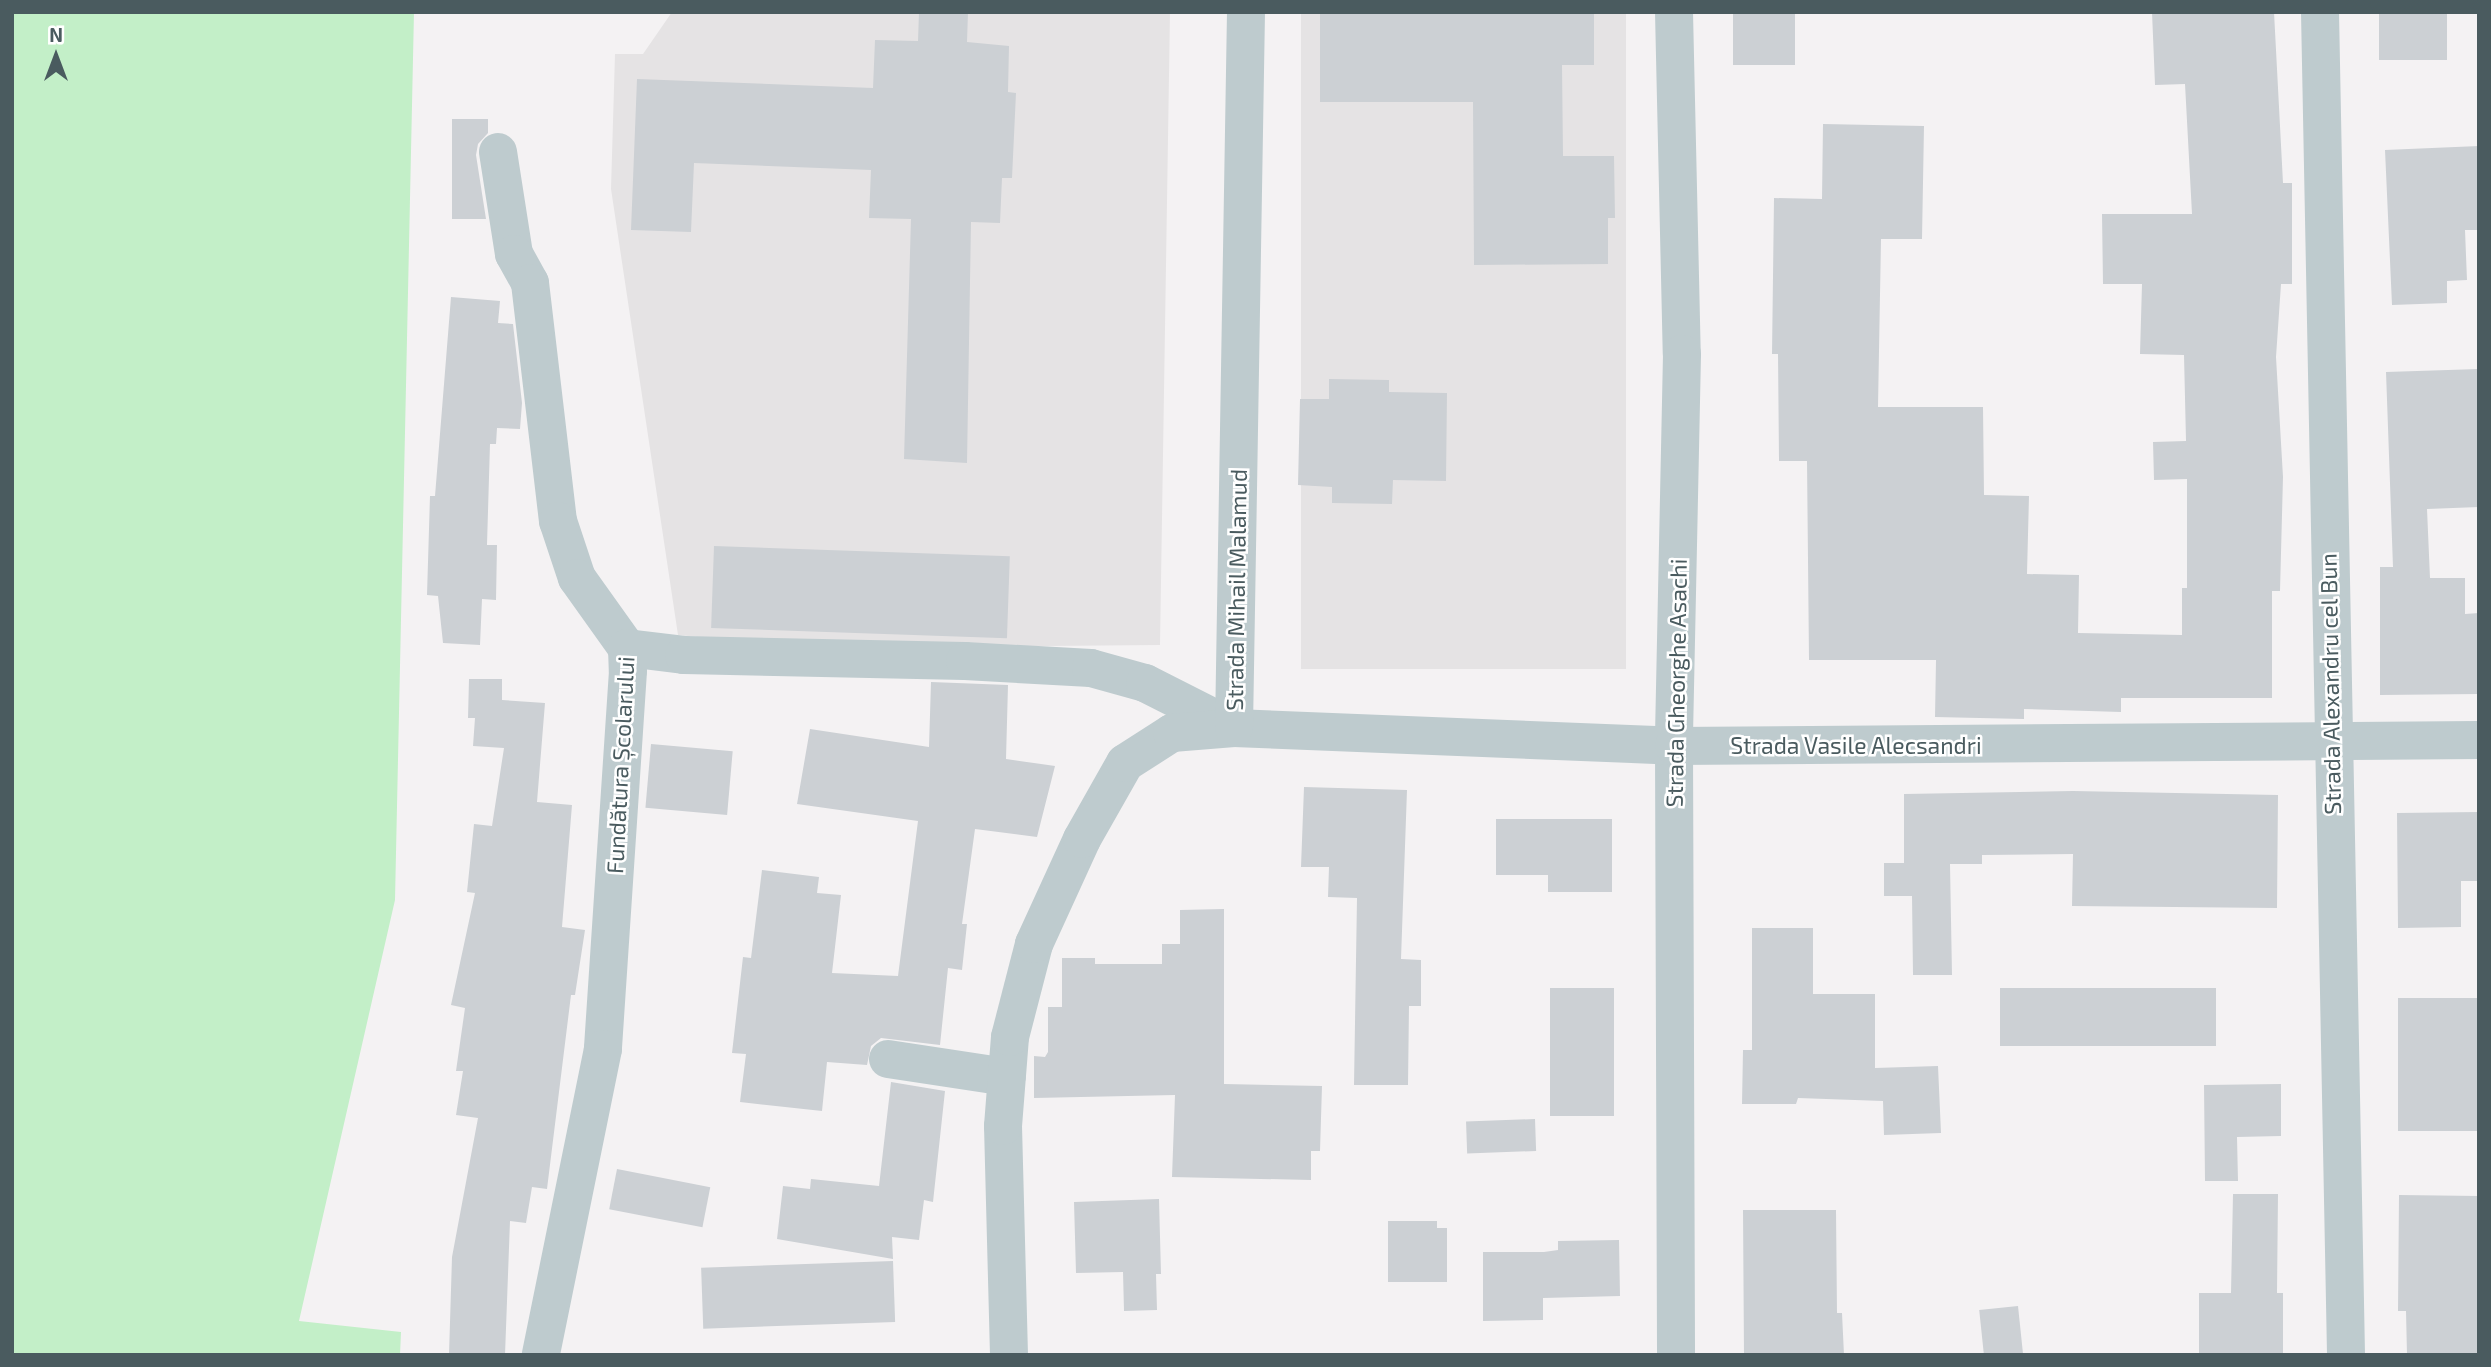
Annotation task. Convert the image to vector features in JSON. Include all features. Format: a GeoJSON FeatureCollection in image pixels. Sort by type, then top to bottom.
{"type":"FeatureCollection","features":[{"type":"Feature","properties":{"kind":"street","name":"Strada Mihail Malamud"},"geometry":{"type":"LineString","coordinates":[[1009,1355],[1003,1126],[1010,1037],[1034,944],[1082,839],[1125,763],[1172,733],[1234,728],[1246,12]]}},
{"type":"Feature","properties":{"kind":"street","name":"Strada Gheorghe Asachi"},"geometry":{"type":"LineString","coordinates":[[1674,12],[1682,354],[1674,746],[1676,1355]]}},
{"type":"Feature","properties":{"kind":"street","name":"Strada Alexandru cel Bun"},"geometry":{"type":"LineString","coordinates":[[2320,12],[2331,742],[2346,1355]]}},
{"type":"Feature","properties":{"kind":"street","name":"Fundătura Școlarului"},"geometry":{"type":"LineString","coordinates":[[498,152],[514,254],[530,283],[558,522],[577,578],[628,648],[603,1049],[541,1355]]}},
{"type":"Feature","properties":{"kind":"street"},"geometry":{"type":"LineString","coordinates":[[628,648],[684,656],[965,660],[1091,668],[1145,683],[1234,728]]}},
{"type":"Feature","properties":{"kind":"street","name":"Strada Vasile Alecsandri"},"geometry":{"type":"LineString","coordinates":[[1234,728],[1674,746],[2479,740]]}},
{"type":"Feature","properties":{"kind":"street"},"geometry":{"type":"LineString","coordinates":[[888,1059],[1007,1077]]}},
{"type":"Feature","properties":{"kind":"shaded area"},"geometry":{"type":"Polygon","coordinates":[[[672,12],[1170,12],[1160,645],[815,648],[678,635],[611,189],[615,54],[643,54],[672,12]]]}},
{"type":"Feature","properties":{"kind":"shaded area"},"geometry":{"type":"Polygon","coordinates":[[[1301,12],[1626,12],[1626,669],[1301,669],[1301,12]]]}},
{"type":"Feature","properties":{"kind":"green space"},"geometry":{"type":"Polygon","coordinates":[[[12,12],[414,12],[395,900],[299,1321],[401,1332],[400,1355],[12,1355],[12,12]]]}},
{"type":"Feature","properties":{"kind":"building"},"geometry":{"type":"Polygon","coordinates":[[[919,12],[968,12],[967,42],[1009,46],[1008,92],[1016,93],[1012,178],[1002,178],[1000,223],[971,222],[967,463],[904,459],[911,219],[869,218],[871,170],[694,163],[691,232],[631,230],[637,79],[873,88],[875,40],[918,41],[919,12]]]}},
{"type":"Feature","properties":{"kind":"building"},"geometry":{"type":"Polygon","coordinates":[[[1320,12],[1594,12],[1594,65],[1562,65],[1563,156],[1614,156],[1615,218],[1608,218],[1608,264],[1474,265],[1473,102],[1320,102],[1320,12]]]}},
{"type":"Feature","properties":{"kind":"building"},"geometry":{"type":"Polygon","coordinates":[[[1733,12],[1795,12],[1795,65],[1733,65],[1733,12]]]}},
{"type":"Feature","properties":{"kind":"building"},"geometry":{"type":"Polygon","coordinates":[[[2152,12],[2274,12],[2283,183],[2292,183],[2292,284],[2281,284],[2276,357],[2283,477],[2280,591],[2272,591],[2272,698],[2121,698],[2121,712],[2024,709],[2024,719],[1935,717],[1936,660],[1809,660],[1807,461],[1779,461],[1778,354],[1772,354],[1774,198],[1822,199],[1823,124],[1924,126],[1922,239],[1881,239],[1878,407],[1983,407],[1984,495],[2029,496],[2027,574],[2079,575],[2078,633],[2182,635],[2182,588],[2187,588],[2187,479],[2154,480],[2153,442],[2186,441],[2184,355],[2140,354],[2142,284],[2103,284],[2102,214],[2192,214],[2185,84],[2155,85],[2152,12]]]}},
{"type":"Feature","properties":{"kind":"building"},"geometry":{"type":"Polygon","coordinates":[[[2379,12],[2447,12],[2447,60],[2379,60],[2379,12]]]}},
{"type":"Feature","properties":{"kind":"building"},"geometry":{"type":"Polygon","coordinates":[[[452,119],[488,119],[488,133],[478,144],[476,155],[486,219],[452,219],[452,119]]]}},
{"type":"Feature","properties":{"kind":"building"},"geometry":{"type":"Polygon","coordinates":[[[2479,146],[2479,230],[2465,230],[2467,280],[2447,281],[2447,303],[2392,305],[2385,150],[2479,146]]]}},
{"type":"Feature","properties":{"kind":"building"},"geometry":{"type":"Polygon","coordinates":[[[451,297],[500,301],[498,323],[513,324],[522,403],[520,429],[497,428],[496,444],[490,444],[487,545],[497,545],[496,600],[482,599],[480,645],[443,643],[438,596],[427,595],[430,496],[435,496],[451,297]]]}},
{"type":"Feature","properties":{"kind":"building"},"geometry":{"type":"Polygon","coordinates":[[[2479,369],[2479,507],[2427,509],[2430,578],[2465,578],[2465,614],[2479,613],[2479,694],[2380,695],[2380,567],[2393,567],[2386,372],[2479,369]]]}},
{"type":"Feature","properties":{"kind":"building"},"geometry":{"type":"Polygon","coordinates":[[[1329,379],[1389,380],[1389,392],[1447,393],[1446,481],[1393,480],[1392,504],[1332,503],[1332,487],[1298,485],[1300,399],[1329,399],[1329,379]]]}},
{"type":"Feature","properties":{"kind":"building"},"geometry":{"type":"Polygon","coordinates":[[[714,546],[1010,556],[1007,638],[711,628],[714,546]]]}},
{"type":"Feature","properties":{"kind":"building"},"geometry":{"type":"Polygon","coordinates":[[[469,679],[502,679],[502,700],[545,703],[537,802],[572,805],[562,927],[585,930],[575,995],[571,995],[547,1189],[532,1187],[526,1223],[510,1221],[505,1355],[449,1355],[452,1257],[478,1118],[456,1115],[463,1071],[456,1071],[465,1008],[451,1005],[475,893],[467,892],[474,824],[492,826],[504,748],[473,746],[475,718],[468,718],[469,679]]]}},
{"type":"Feature","properties":{"kind":"building"},"geometry":{"type":"Polygon","coordinates":[[[931,682],[1008,685],[1006,759],[1055,766],[1037,837],[975,829],[962,924],[967,924],[962,970],[948,968],[940,1045],[881,1038],[871,1046],[867,1065],[827,1062],[822,1111],[740,1102],[746,1054],[732,1053],[743,957],[751,958],[762,870],[819,877],[817,893],[841,895],[832,973],[898,976],[918,821],[797,804],[810,729],[929,747],[931,682]]]}},
{"type":"Feature","properties":{"kind":"building"},"geometry":{"type":"Polygon","coordinates":[[[651,744],[733,751],[727,815],[645,808],[651,744]]]}},
{"type":"Feature","properties":{"kind":"building"},"geometry":{"type":"Polygon","coordinates":[[[1304,787],[1407,790],[1401,959],[1421,960],[1421,1006],[1409,1006],[1408,1085],[1354,1085],[1357,898],[1328,897],[1329,867],[1301,867],[1304,787]]]}},
{"type":"Feature","properties":{"kind":"building"},"geometry":{"type":"Polygon","coordinates":[[[2073,791],[2278,795],[2277,908],[2072,906],[2073,854],[1982,855],[1982,864],[1950,864],[1952,975],[1913,975],[1912,896],[1884,896],[1884,863],[1904,863],[1904,794],[2073,791]]]}},
{"type":"Feature","properties":{"kind":"building"},"geometry":{"type":"Polygon","coordinates":[[[2479,812],[2479,881],[2461,881],[2461,927],[2398,928],[2397,813],[2479,812]]]}},
{"type":"Feature","properties":{"kind":"building"},"geometry":{"type":"Polygon","coordinates":[[[1496,819],[1612,819],[1612,892],[1548,892],[1548,875],[1496,875],[1496,819]]]}},
{"type":"Feature","properties":{"kind":"building"},"geometry":{"type":"Polygon","coordinates":[[[1224,909],[1224,1084],[1322,1086],[1320,1151],[1311,1151],[1311,1180],[1172,1177],[1175,1095],[1034,1098],[1034,1056],[1045,1057],[1048,1052],[1048,1007],[1062,1007],[1062,958],[1095,958],[1095,964],[1162,964],[1162,944],[1180,944],[1180,910],[1224,909]]]}},
{"type":"Feature","properties":{"kind":"building"},"geometry":{"type":"Polygon","coordinates":[[[1752,928],[1813,928],[1813,994],[1875,994],[1875,1068],[1938,1066],[1941,1133],[1884,1135],[1883,1101],[1798,1098],[1796,1104],[1742,1104],[1743,1050],[1752,1050],[1752,928]]]}},
{"type":"Feature","properties":{"kind":"building"},"geometry":{"type":"Polygon","coordinates":[[[1550,988],[1614,988],[1614,1116],[1550,1116],[1550,988]]]}},
{"type":"Feature","properties":{"kind":"building"},"geometry":{"type":"Polygon","coordinates":[[[2000,988],[2216,988],[2216,1046],[2000,1046],[2000,988]]]}},
{"type":"Feature","properties":{"kind":"building"},"geometry":{"type":"Polygon","coordinates":[[[2398,998],[2479,998],[2479,1131],[2398,1131],[2398,998]]]}},
{"type":"Feature","properties":{"kind":"building"},"geometry":{"type":"Polygon","coordinates":[[[891,1082],[945,1091],[933,1202],[924,1200],[919,1240],[892,1237],[893,1259],[777,1239],[783,1186],[810,1189],[811,1179],[879,1186],[891,1082]]]}},
{"type":"Feature","properties":{"kind":"building"},"geometry":{"type":"Polygon","coordinates":[[[2281,1084],[2281,1136],[2237,1137],[2238,1181],[2205,1181],[2204,1085],[2281,1084]]]}},
{"type":"Feature","properties":{"kind":"building"},"geometry":{"type":"Polygon","coordinates":[[[1535,1119],[1536,1151],[1467,1153],[1466,1121],[1535,1119]]]}},
{"type":"Feature","properties":{"kind":"building"},"geometry":{"type":"Polygon","coordinates":[[[617,1169],[710,1187],[702,1227],[609,1209],[617,1169]]]}},
{"type":"Feature","properties":{"kind":"building"},"geometry":{"type":"Polygon","coordinates":[[[2233,1194],[2278,1194],[2277,1293],[2283,1293],[2283,1355],[2199,1355],[2199,1293],[2231,1293],[2233,1194]]]}},
{"type":"Feature","properties":{"kind":"building"},"geometry":{"type":"Polygon","coordinates":[[[2399,1195],[2479,1196],[2479,1355],[2407,1355],[2406,1311],[2398,1311],[2399,1195]]]}},
{"type":"Feature","properties":{"kind":"building"},"geometry":{"type":"Polygon","coordinates":[[[1159,1199],[1161,1274],[1156,1274],[1157,1310],[1124,1311],[1123,1272],[1076,1273],[1074,1202],[1159,1199]]]}},
{"type":"Feature","properties":{"kind":"building"},"geometry":{"type":"Polygon","coordinates":[[[1743,1210],[1836,1210],[1837,1313],[1842,1313],[1844,1355],[1744,1355],[1743,1210]]]}},
{"type":"Feature","properties":{"kind":"building"},"geometry":{"type":"Polygon","coordinates":[[[1388,1221],[1437,1221],[1437,1228],[1447,1228],[1447,1282],[1388,1282],[1388,1221]]]}},
{"type":"Feature","properties":{"kind":"building"},"geometry":{"type":"Polygon","coordinates":[[[1619,1240],[1620,1296],[1543,1298],[1543,1320],[1483,1321],[1483,1252],[1544,1252],[1558,1250],[1558,1241],[1619,1240]]]}},
{"type":"Feature","properties":{"kind":"building"},"geometry":{"type":"Polygon","coordinates":[[[893,1261],[895,1322],[703,1329],[701,1268],[893,1261]]]}},
{"type":"Feature","properties":{"kind":"building"},"geometry":{"type":"Polygon","coordinates":[[[2018,1306],[2023,1355],[1984,1355],[1979,1310],[2018,1306]]]}}]}
